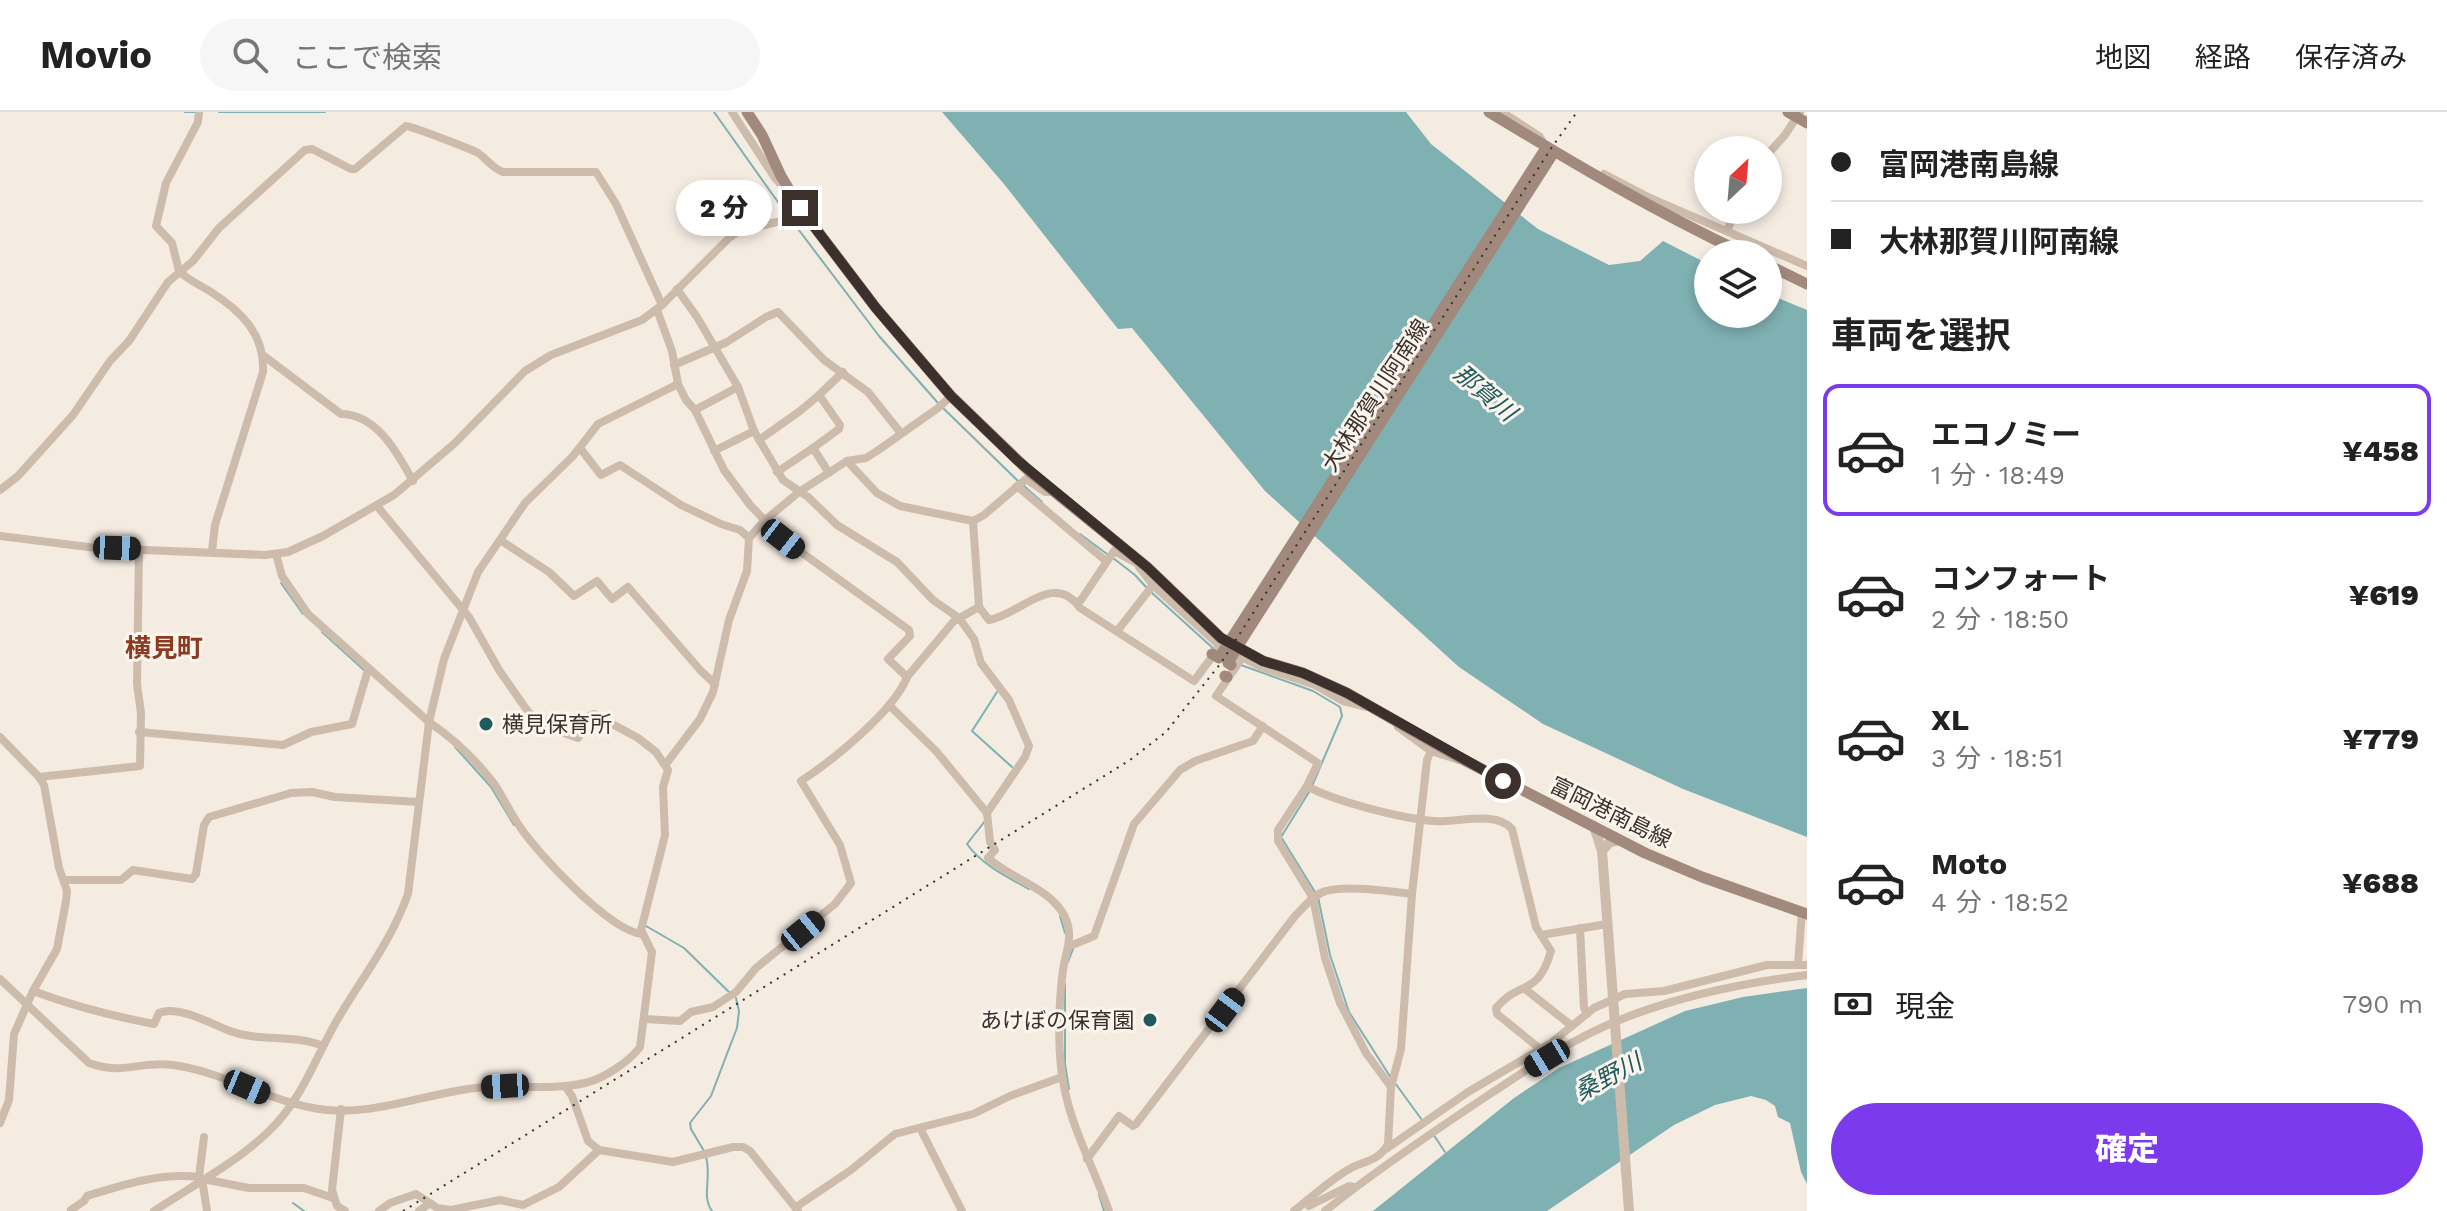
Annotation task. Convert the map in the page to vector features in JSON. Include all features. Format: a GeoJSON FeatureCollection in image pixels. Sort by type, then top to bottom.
{"type":"FeatureCollection","features":[{"type":"Feature","properties":{"kind":"main road"},"geometry":{"type":"LineString","coordinates":[[747,112],[762,135],[797,210],[951,396],[1004,448],[1138,562],[1206,625],[1243,630]]}},
{"type":"Feature","properties":{"kind":"main road"},"geometry":{"type":"LineString","coordinates":[[1489,112],[1550,152],[1667,217],[1715,240]]}},
{"type":"Feature","properties":{"kind":"main road","name":"大林那賀川阿南線"},"geometry":{"type":"LineString","coordinates":[[1214,653],[1219,658],[1243,630],[1550,152]]}},
{"type":"Feature","properties":{"kind":"main road"},"geometry":{"type":"LineString","coordinates":[[1782,272],[1807,284]]}},
{"type":"Feature","properties":{"kind":"main road","name":"大林那賀川阿南線"},"geometry":{"type":"LineString","coordinates":[[1233,667],[1228,663],[1243,630]]}},
{"type":"Feature","properties":{"kind":"main road","name":"富岡港南島線"},"geometry":{"type":"LineString","coordinates":[[1243,630],[1263,661],[1323,681],[1464,760],[1620,840],[1702,877],[1804,913]]}},
{"type":"Feature","properties":{"kind":"street"},"geometry":{"type":"LineString","coordinates":[[199,112],[198,122],[166,183],[156,226],[172,243],[179,271],[239,313],[252,327],[264,356],[263,372],[215,525],[212,551]]}},
{"type":"Feature","properties":{"kind":"street"},"geometry":{"type":"LineString","coordinates":[[732,112],[775,178],[790,191]]}},
{"type":"Feature","properties":{"kind":"street"},"geometry":{"type":"LineString","coordinates":[[1502,112],[1539,136],[1550,152],[1574,158],[1650,198],[1807,266]]}},
{"type":"Feature","properties":{"kind":"street"},"geometry":{"type":"LineString","coordinates":[[1782,136],[1798,116]]}},
{"type":"Feature","properties":{"kind":"street"},"geometry":{"type":"LineString","coordinates":[[0,490],[18,476],[73,415],[110,361],[129,341],[168,282],[193,261],[219,228],[305,150],[312,149],[355,169],[406,126],[413,126],[475,151],[503,172],[573,170],[599,174],[659,308],[678,384],[695,410],[724,470],[764,521],[805,556],[909,630],[910,636],[888,659],[907,677]]}},
{"type":"Feature","properties":{"kind":"street"},"geometry":{"type":"LineString","coordinates":[[0,536],[96,548],[276,554],[323,536],[377,506],[413,481],[525,371],[551,355],[621,330],[659,308],[739,231],[785,219],[797,210]]}},
{"type":"Feature","properties":{"kind":"street"},"geometry":{"type":"LineString","coordinates":[[1727,230],[1730,224]]}},
{"type":"Feature","properties":{"kind":"street"},"geometry":{"type":"LineString","coordinates":[[677,289],[738,387],[756,435],[783,480],[819,506],[837,525],[897,562],[933,600],[959,618],[974,639],[981,663],[1009,700],[1029,746],[1025,757],[987,813]]}},
{"type":"Feature","properties":{"kind":"street"},"geometry":{"type":"LineString","coordinates":[[674,365],[715,347],[778,312],[824,360],[868,392],[900,432]]}},
{"type":"Feature","properties":{"kind":"street"},"geometry":{"type":"LineString","coordinates":[[264,356],[341,414],[350,414],[379,431],[398,453],[413,481]]}},
{"type":"Feature","properties":{"kind":"street"},"geometry":{"type":"LineString","coordinates":[[714,451],[756,435],[819,395],[843,372]]}},
{"type":"Feature","properties":{"kind":"street"},"geometry":{"type":"LineString","coordinates":[[154,1211],[250,1147],[284,1116],[400,918],[408,894],[428,724],[444,659],[478,572],[532,494],[580,448],[590,432],[608,418],[678,384]]}},
{"type":"Feature","properties":{"kind":"street"},"geometry":{"type":"LineString","coordinates":[[695,410],[738,387]]}},
{"type":"Feature","properties":{"kind":"street"},"geometry":{"type":"LineString","coordinates":[[777,472],[839,429],[840,425],[819,395]]}},
{"type":"Feature","properties":{"kind":"street"},"geometry":{"type":"LineString","coordinates":[[666,764],[700,719],[715,684],[729,620],[747,571],[749,538],[799,492],[847,461],[866,458],[951,396]]}},
{"type":"Feature","properties":{"kind":"street"},"geometry":{"type":"LineString","coordinates":[[580,448],[601,475],[620,465],[681,505],[740,530],[749,538]]}},
{"type":"Feature","properties":{"kind":"street"},"geometry":{"type":"LineString","coordinates":[[813,448],[829,473]]}},
{"type":"Feature","properties":{"kind":"street"},"geometry":{"type":"LineString","coordinates":[[847,461],[877,493],[900,506],[973,521],[1026,479],[1049,493],[1054,492]]}},
{"type":"Feature","properties":{"kind":"street"},"geometry":{"type":"LineString","coordinates":[[1017,486],[1109,557]]}},
{"type":"Feature","properties":{"kind":"street"},"geometry":{"type":"LineString","coordinates":[[0,979],[89,1063],[118,1070],[159,1063],[177,1065],[225,1078],[293,1104],[323,1110],[383,1107],[421,1096],[476,1088],[585,1083],[634,1055],[640,1047],[652,952],[642,934],[644,913],[665,835],[663,798],[668,770],[666,764],[638,738],[594,714],[589,716],[578,738],[558,731],[529,713],[499,670],[465,611],[377,506]]}},
{"type":"Feature","properties":{"kind":"street"},"geometry":{"type":"LineString","coordinates":[[973,521],[979,607],[989,620],[1054,591],[1070,596],[1080,608],[1194,681],[1214,653]]}},
{"type":"Feature","properties":{"kind":"street"},"geometry":{"type":"LineString","coordinates":[[500,540],[549,572],[574,596],[597,581],[612,599],[628,587],[715,684]]}},
{"type":"Feature","properties":{"kind":"street"},"geometry":{"type":"LineString","coordinates":[[39,777],[140,766],[139,549]]}},
{"type":"Feature","properties":{"kind":"street"},"geometry":{"type":"LineString","coordinates":[[1077,602],[1114,551],[1138,562],[1149,588],[1214,653],[1233,667],[1315,685],[1343,701],[1371,708]]}},
{"type":"Feature","properties":{"kind":"street"},"geometry":{"type":"LineString","coordinates":[[276,554],[282,576],[308,614],[428,724],[454,741],[495,786],[522,830],[593,906],[621,928],[642,934]]}},
{"type":"Feature","properties":{"kind":"street"},"geometry":{"type":"LineString","coordinates":[[1118,630],[1149,588]]}},
{"type":"Feature","properties":{"kind":"street"},"geometry":{"type":"LineString","coordinates":[[644,1019],[680,1021],[691,1012],[713,1007],[725,1000],[756,968],[835,904],[847,890],[851,883],[840,845],[801,781],[824,766],[871,724],[959,618],[979,607]]}},
{"type":"Feature","properties":{"kind":"street"},"geometry":{"type":"LineString","coordinates":[[1233,667],[1216,696],[1318,763],[1310,788],[1277,836],[1316,896],[1325,958],[1340,1003],[1366,1053],[1392,1082]]}},
{"type":"Feature","properties":{"kind":"street"},"geometry":{"type":"LineString","coordinates":[[139,732],[283,745],[311,732],[352,724],[368,670]]}},
{"type":"Feature","properties":{"kind":"street"},"geometry":{"type":"LineString","coordinates":[[889,705],[936,751],[987,813],[990,842],[995,850],[988,858],[1042,892],[1065,916],[1070,946],[1063,968],[1062,1077],[1069,1115],[1109,1211]]}},
{"type":"Feature","properties":{"kind":"street"},"geometry":{"type":"LineString","coordinates":[[1391,719],[1431,751],[1464,760]]}},
{"type":"Feature","properties":{"kind":"street"},"geometry":{"type":"LineString","coordinates":[[1070,946],[1094,936],[1130,831],[1180,770],[1195,761],[1253,741],[1263,726]]}},
{"type":"Feature","properties":{"kind":"street"},"geometry":{"type":"LineString","coordinates":[[0,737],[44,785],[67,891],[57,949],[26,1004],[14,1034],[9,1100],[0,1123]]}},
{"type":"Feature","properties":{"kind":"street"},"geometry":{"type":"LineString","coordinates":[[1386,1149],[1392,1082],[1401,1049],[1412,894],[1427,760],[1431,751]]}},
{"type":"Feature","properties":{"kind":"street"},"geometry":{"type":"LineString","coordinates":[[1310,788],[1344,801],[1420,819],[1496,820],[1512,829],[1536,927],[1551,951],[1538,981],[1498,1004],[1497,1014],[1539,1048]]}},
{"type":"Feature","properties":{"kind":"street"},"geometry":{"type":"LineString","coordinates":[[64,880],[121,880],[133,870],[192,879],[196,874],[204,825],[209,817],[291,793],[312,792],[335,797],[419,802]]}},
{"type":"Feature","properties":{"kind":"street"},"geometry":{"type":"LineString","coordinates":[[1594,826],[1602,851],[1629,1211]]}},
{"type":"Feature","properties":{"kind":"street"},"geometry":{"type":"LineString","coordinates":[[1602,851],[1610,842],[1620,840]]}},
{"type":"Feature","properties":{"kind":"street"},"geometry":{"type":"LineString","coordinates":[[1087,1159],[1119,1116],[1133,1126],[1136,1124],[1295,916],[1316,896],[1327,891],[1382,890],[1412,894]]}},
{"type":"Feature","properties":{"kind":"street"},"geometry":{"type":"LineString","coordinates":[[1295,1211],[1353,1167],[1367,1164],[1431,1117],[1551,1043],[1587,1014],[1625,994],[1664,991],[1767,965],[1802,965],[1804,913]]}},
{"type":"Feature","properties":{"kind":"street"},"geometry":{"type":"LineString","coordinates":[[1541,935],[1580,928],[1607,929]]}},
{"type":"Feature","properties":{"kind":"street"},"geometry":{"type":"LineString","coordinates":[[1580,928],[1584,1008],[1587,1014]]}},
{"type":"Feature","properties":{"kind":"street"},"geometry":{"type":"LineString","coordinates":[[1325,1211],[1426,1136],[1524,1072],[1614,1025],[1653,1007],[1736,985],[1807,975]]}},
{"type":"Feature","properties":{"kind":"street"},"geometry":{"type":"LineString","coordinates":[[1525,989],[1572,1026]]}},
{"type":"Feature","properties":{"kind":"street"},"geometry":{"type":"LineString","coordinates":[[33,991],[66,1005],[154,1024],[159,1013],[166,1011],[209,1020],[235,1032],[298,1039],[323,1046]]}},
{"type":"Feature","properties":{"kind":"street"},"geometry":{"type":"LineString","coordinates":[[565,1086],[572,1096],[588,1141],[599,1150],[673,1162],[743,1147],[750,1151],[797,1209],[895,1134],[973,1114],[1010,1096],[1062,1077]]}},
{"type":"Feature","properties":{"kind":"street"},"geometry":{"type":"LineString","coordinates":[[341,1109],[332,1190],[337,1206],[345,1211]]}},
{"type":"Feature","properties":{"kind":"street"},"geometry":{"type":"LineString","coordinates":[[920,1128],[962,1211]]}},
{"type":"Feature","properties":{"kind":"street"},"geometry":{"type":"LineString","coordinates":[[204,1137],[201,1178],[207,1211]]}},
{"type":"Feature","properties":{"kind":"street"},"geometry":{"type":"LineString","coordinates":[[379,1211],[390,1203],[416,1194],[437,1208],[451,1210],[500,1200],[514,1208],[559,1187],[599,1150]]}},
{"type":"Feature","properties":{"kind":"street"},"geometry":{"type":"LineString","coordinates":[[71,1211],[87,1196],[118,1186],[184,1175],[249,1188],[304,1188],[333,1198]]}},
{"type":"Feature","properties":{"kind":"street"},"geometry":{"type":"LineString","coordinates":[[1295,1211],[1349,1186],[1356,1187]]}},
{"type":"Feature","properties":{"kind":"street"},"geometry":{"type":"LineString","coordinates":[[419,1211],[430,1203]]}},
{"type":"Feature","properties":{"kind":"water","name":"那賀川"},"geometry":{"type":"Polygon","coordinates":[[[942,112],[1406,112],[1431,144],[1538,229],[1609,265],[1640,261],[1663,241],[1694,257],[1694,328],[1782,328],[1782,300],[1807,310],[1807,837],[1683,789],[1543,724],[1459,667],[1265,491],[1132,328],[1118,329],[1004,184],[942,112]]]}},
{"type":"Feature","properties":{"kind":"water","name":"桑野川"},"geometry":{"type":"Polygon","coordinates":[[[1807,988],[1807,1184],[1801,1172],[1790,1123],[1778,1117],[1775,1106],[1751,1096],[1715,1105],[1674,1125],[1547,1211],[1373,1211],[1514,1098],[1559,1068],[1685,1011],[1743,997],[1807,988]]]}},
{"type":"Feature","properties":{"kind":"waterway"},"geometry":{"type":"LineString","coordinates":[[185,112],[196,112]]}},
{"type":"Feature","properties":{"kind":"waterway"},"geometry":{"type":"LineString","coordinates":[[219,112],[325,112]]}},
{"type":"Feature","properties":{"kind":"waterway"},"geometry":{"type":"LineString","coordinates":[[714,112],[785,212]]}},
{"type":"Feature","properties":{"kind":"waterway"},"geometry":{"type":"LineString","coordinates":[[789,217],[879,336],[938,403]]}},
{"type":"Feature","properties":{"kind":"waterway"},"geometry":{"type":"LineString","coordinates":[[942,407],[1018,481]]}},
{"type":"Feature","properties":{"kind":"waterway"},"geometry":{"type":"LineString","coordinates":[[1023,485],[1042,502]]}},
{"type":"Feature","properties":{"kind":"waterway"},"geometry":{"type":"LineString","coordinates":[[1080,534],[1107,554]]}},
{"type":"Feature","properties":{"kind":"waterway"},"geometry":{"type":"LineString","coordinates":[[1113,558],[1147,588]]}},
{"type":"Feature","properties":{"kind":"waterway"},"geometry":{"type":"LineString","coordinates":[[281,583],[303,614]]}},
{"type":"Feature","properties":{"kind":"waterway"},"geometry":{"type":"LineString","coordinates":[[1151,592],[1215,650]]}},
{"type":"Feature","properties":{"kind":"waterway"},"geometry":{"type":"LineString","coordinates":[[322,632],[365,671]]}},
{"type":"Feature","properties":{"kind":"waterway"},"geometry":{"type":"LineString","coordinates":[[1241,665],[1313,691],[1340,707],[1342,716],[1312,786]]}},
{"type":"Feature","properties":{"kind":"waterway"},"geometry":{"type":"LineString","coordinates":[[997,692],[972,731],[1012,767]]}},
{"type":"Feature","properties":{"kind":"waterway"},"geometry":{"type":"LineString","coordinates":[[455,747],[491,787],[514,825]]}},
{"type":"Feature","properties":{"kind":"waterway"},"geometry":{"type":"LineString","coordinates":[[1309,792],[1281,837],[1315,892]]}},
{"type":"Feature","properties":{"kind":"waterway"},"geometry":{"type":"LineString","coordinates":[[985,821],[967,844],[987,864],[1029,889]]}},
{"type":"Feature","properties":{"kind":"waterway"},"geometry":{"type":"LineString","coordinates":[[1318,897],[1330,955],[1349,1012],[1391,1078]]}},
{"type":"Feature","properties":{"kind":"waterway"},"geometry":{"type":"LineString","coordinates":[[1060,916],[1065,933]]}},
{"type":"Feature","properties":{"kind":"waterway"},"geometry":{"type":"LineString","coordinates":[[646,926],[684,948],[731,994]]}},
{"type":"Feature","properties":{"kind":"waterway"},"geometry":{"type":"LineString","coordinates":[[1068,962],[1073,949]]}},
{"type":"Feature","properties":{"kind":"waterway"},"geometry":{"type":"LineString","coordinates":[[1065,984],[1065,1064],[1069,1089]]}},
{"type":"Feature","properties":{"kind":"waterway"},"geometry":{"type":"LineString","coordinates":[[704,1151],[690,1123],[711,1096],[737,1028],[739,1011],[736,998]]}},
{"type":"Feature","properties":{"kind":"waterway"},"geometry":{"type":"LineString","coordinates":[[1395,1083],[1422,1120]]}},
{"type":"Feature","properties":{"kind":"waterway"},"geometry":{"type":"LineString","coordinates":[[1433,1134],[1445,1152]]}},
{"type":"Feature","properties":{"kind":"waterway"},"geometry":{"type":"LineString","coordinates":[[706,1157],[707,1199],[712,1211]]}},
{"type":"Feature","properties":{"kind":"waterway"},"geometry":{"type":"LineString","coordinates":[[1099,1195],[1104,1211]]}},
{"type":"Feature","properties":{"kind":"waterway"},"geometry":{"type":"LineString","coordinates":[[293,1203],[304,1211]]}},
{"type":"Feature","properties":{"kind":"railway"},"geometry":{"type":"LineString","coordinates":[[403,1211],[1130,760],[1166,732],[1221,663],[1577,112]]}},
{"type":"Feature","properties":{"kind":"place","name":"横見保育所"},"geometry":{"type":"Point","coordinates":[486,724]}},
{"type":"Feature","properties":{"kind":"place","name":"あけぼの保育園"},"geometry":{"type":"Point","coordinates":[1150,1020]}},
{"type":"Feature","properties":{"kind":"district","name":"横見町"},"geometry":{"type":"Point","coordinates":[164,648]}},
{"type":"Feature","properties":{"kind":"route"},"geometry":{"type":"LineString","coordinates":[[800,208],[876,308],[951,396],[1017,460],[1147,567],[1221,638],[1263,661],[1303,673],[1347,693],[1503,781]]}}]}
